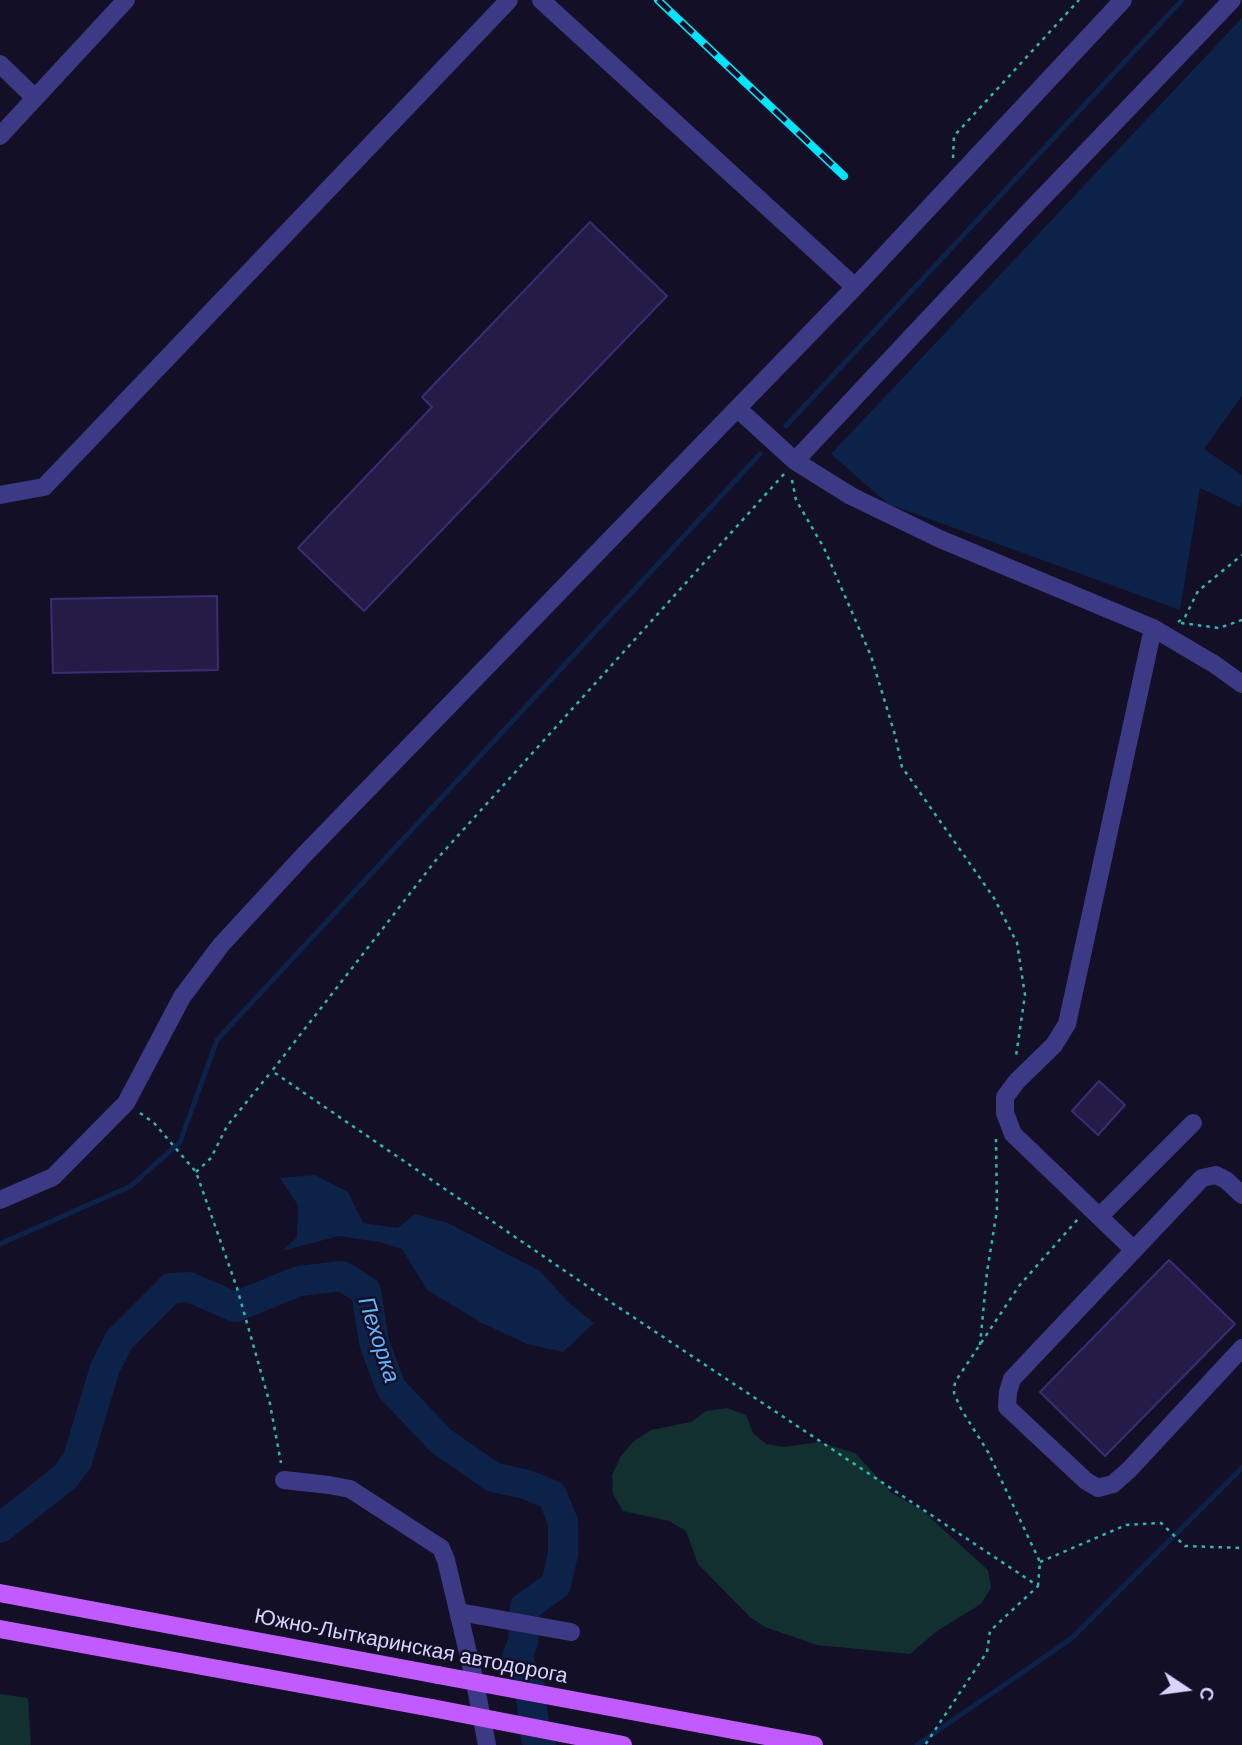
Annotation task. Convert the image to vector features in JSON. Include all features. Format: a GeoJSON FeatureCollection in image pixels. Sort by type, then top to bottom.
{"type":"FeatureCollection","features":[{"type":"Feature","properties":{"kind":"main road","name":"Южно-Лыткаринская автодорога"},"geometry":{"type":"LineString","coordinates":[[0,1593],[814,1745]]}},
{"type":"Feature","properties":{"kind":"main road"},"geometry":{"type":"LineString","coordinates":[[0,1629],[623,1745]]}},
{"type":"Feature","properties":{"kind":"street"},"geometry":{"type":"LineString","coordinates":[[0,136],[126,0]]}},
{"type":"Feature","properties":{"kind":"street"},"geometry":{"type":"LineString","coordinates":[[0,495],[44,487],[509,0]]}},
{"type":"Feature","properties":{"kind":"street"},"geometry":{"type":"LineString","coordinates":[[541,0],[855,288]]}},
{"type":"Feature","properties":{"kind":"street"},"geometry":{"type":"LineString","coordinates":[[0,1200],[53,1177],[126,1103],[182,997],[221,945],[304,855],[855,288],[1123,0]]}},
{"type":"Feature","properties":{"kind":"street"},"geometry":{"type":"LineString","coordinates":[[792,464],[1233,0]]}},
{"type":"Feature","properties":{"kind":"street"},"geometry":{"type":"LineString","coordinates":[[0,64],[35,98]]}},
{"type":"Feature","properties":{"kind":"street"},"geometry":{"type":"LineString","coordinates":[[738,409],[792,464],[902,521],[1153,628],[1242,684]]}},
{"type":"Feature","properties":{"kind":"street"},"geometry":{"type":"LineString","coordinates":[[1133,1249],[1013,1134],[1005,1113],[1005,1097],[1017,1081],[1054,1045],[1066,1024],[1153,628]]}},
{"type":"Feature","properties":{"kind":"street"},"geometry":{"type":"LineString","coordinates":[[1100,1216],[1193,1122]]}},
{"type":"Feature","properties":{"kind":"street"},"geometry":{"type":"LineString","coordinates":[[1242,1195],[1226,1180],[1216,1175],[1202,1178],[1012,1379],[1007,1407],[1086,1481],[1098,1488],[1113,1484],[1129,1470],[1242,1348]]}},
{"type":"Feature","properties":{"kind":"street"},"geometry":{"type":"LineString","coordinates":[[284,1480],[350,1489],[441,1548],[459,1612],[487,1745]]}},
{"type":"Feature","properties":{"kind":"street"},"geometry":{"type":"LineString","coordinates":[[459,1612],[571,1632]]}},
{"type":"Feature","properties":{"kind":"path"},"geometry":{"type":"LineString","coordinates":[[953,167],[954,136],[1079,0]]}},
{"type":"Feature","properties":{"kind":"path"},"geometry":{"type":"LineString","coordinates":[[792,464],[796,500],[824,548],[871,656],[902,767],[994,898],[1017,943],[1025,995],[1015,1060]]}},
{"type":"Feature","properties":{"kind":"path"},"geometry":{"type":"LineString","coordinates":[[196,1172],[211,1158],[227,1126],[436,860],[792,464]]}},
{"type":"Feature","properties":{"kind":"path"},"geometry":{"type":"LineString","coordinates":[[1242,555],[1198,591],[1185,617],[1177,623],[1219,628],[1242,620]]}},
{"type":"Feature","properties":{"kind":"path"},"geometry":{"type":"LineString","coordinates":[[272,1071],[606,1299],[1038,1586],[990,1632],[988,1652],[925,1745]]}},
{"type":"Feature","properties":{"kind":"path"},"geometry":{"type":"LineString","coordinates":[[154,1123],[196,1172],[237,1288],[271,1404],[284,1480]]}},
{"type":"Feature","properties":{"kind":"path"},"geometry":{"type":"LineString","coordinates":[[980,1345],[987,1272],[997,1210],[994,1133]]}},
{"type":"Feature","properties":{"kind":"path"},"geometry":{"type":"LineString","coordinates":[[1040,1562],[1126,1525],[1161,1524],[1185,1546],[1242,1548]]}},
{"type":"Feature","properties":{"kind":"green space"},"geometry":{"type":"Polygon","coordinates":[[[727,1408],[746,1415],[753,1433],[766,1444],[784,1447],[819,1442],[855,1453],[892,1493],[922,1510],[988,1570],[991,1588],[981,1604],[937,1631],[910,1654],[817,1645],[765,1627],[750,1617],[698,1564],[686,1531],[669,1521],[623,1511],[613,1494],[612,1475],[621,1456],[634,1441],[651,1430],[691,1422],[706,1411],[727,1408]]]}},
{"type":"Feature","properties":{"kind":"green space"},"geometry":{"type":"Polygon","coordinates":[[[0,1694],[28,1698],[31,1745],[0,1745],[0,1694]]]}},
{"type":"Feature","properties":{"kind":"water"},"geometry":{"type":"Polygon","coordinates":[[[1242,18],[1242,396],[1204,449],[1242,475],[1242,503],[1240,507],[1200,488],[1180,610],[888,504],[831,454],[1242,18]]]}},
{"type":"Feature","properties":{"kind":"water"},"geometry":{"type":"Polygon","coordinates":[[[315,1175],[348,1192],[363,1223],[398,1228],[415,1214],[448,1223],[540,1271],[569,1303],[594,1323],[563,1352],[527,1344],[482,1323],[427,1290],[402,1249],[379,1242],[339,1236],[282,1251],[297,1237],[298,1205],[280,1178],[315,1175]]]}},
{"type":"Feature","properties":{"kind":"building"},"geometry":{"type":"Polygon","coordinates":[[[590,222],[667,296],[364,611],[298,548],[432,407],[422,397],[590,222]]]}},
{"type":"Feature","properties":{"kind":"building"},"geometry":{"type":"Polygon","coordinates":[[[217,596],[218,670],[53,673],[51,599],[217,596]]]}},
{"type":"Feature","properties":{"kind":"building"},"geometry":{"type":"Polygon","coordinates":[[[1099,1081],[1125,1105],[1098,1135],[1072,1111],[1099,1081]]]}},
{"type":"Feature","properties":{"kind":"building"},"geometry":{"type":"Polygon","coordinates":[[[1169,1260],[1235,1324],[1105,1456],[1040,1392],[1169,1260]]]}},
{"type":"Feature","properties":{"kind":"waterway"},"geometry":{"type":"LineString","coordinates":[[786,426],[1182,0]]}},
{"type":"Feature","properties":{"kind":"waterway"},"geometry":{"type":"LineString","coordinates":[[0,1244],[131,1186],[180,1142],[217,1040],[760,454]]}},
{"type":"Feature","properties":{"kind":"waterway","name":"Пехорка"},"geometry":{"type":"LineString","coordinates":[[0,1528],[65,1477],[77,1461],[105,1368],[119,1340],[171,1288],[189,1287],[235,1307],[299,1281],[342,1276],[366,1291],[374,1342],[391,1388],[441,1441],[493,1477],[528,1485],[552,1495],[563,1522],[563,1554],[556,1585],[525,1607],[523,1642],[517,1657],[529,1684],[536,1738],[541,1745]]}},
{"type":"Feature","properties":{"kind":"waterway"},"geometry":{"type":"LineString","coordinates":[[917,1745],[1072,1638],[1242,1468]]}},
{"type":"Feature","properties":{"kind":"railway"},"geometry":{"type":"LineString","coordinates":[[658,0],[844,176]]}}]}
